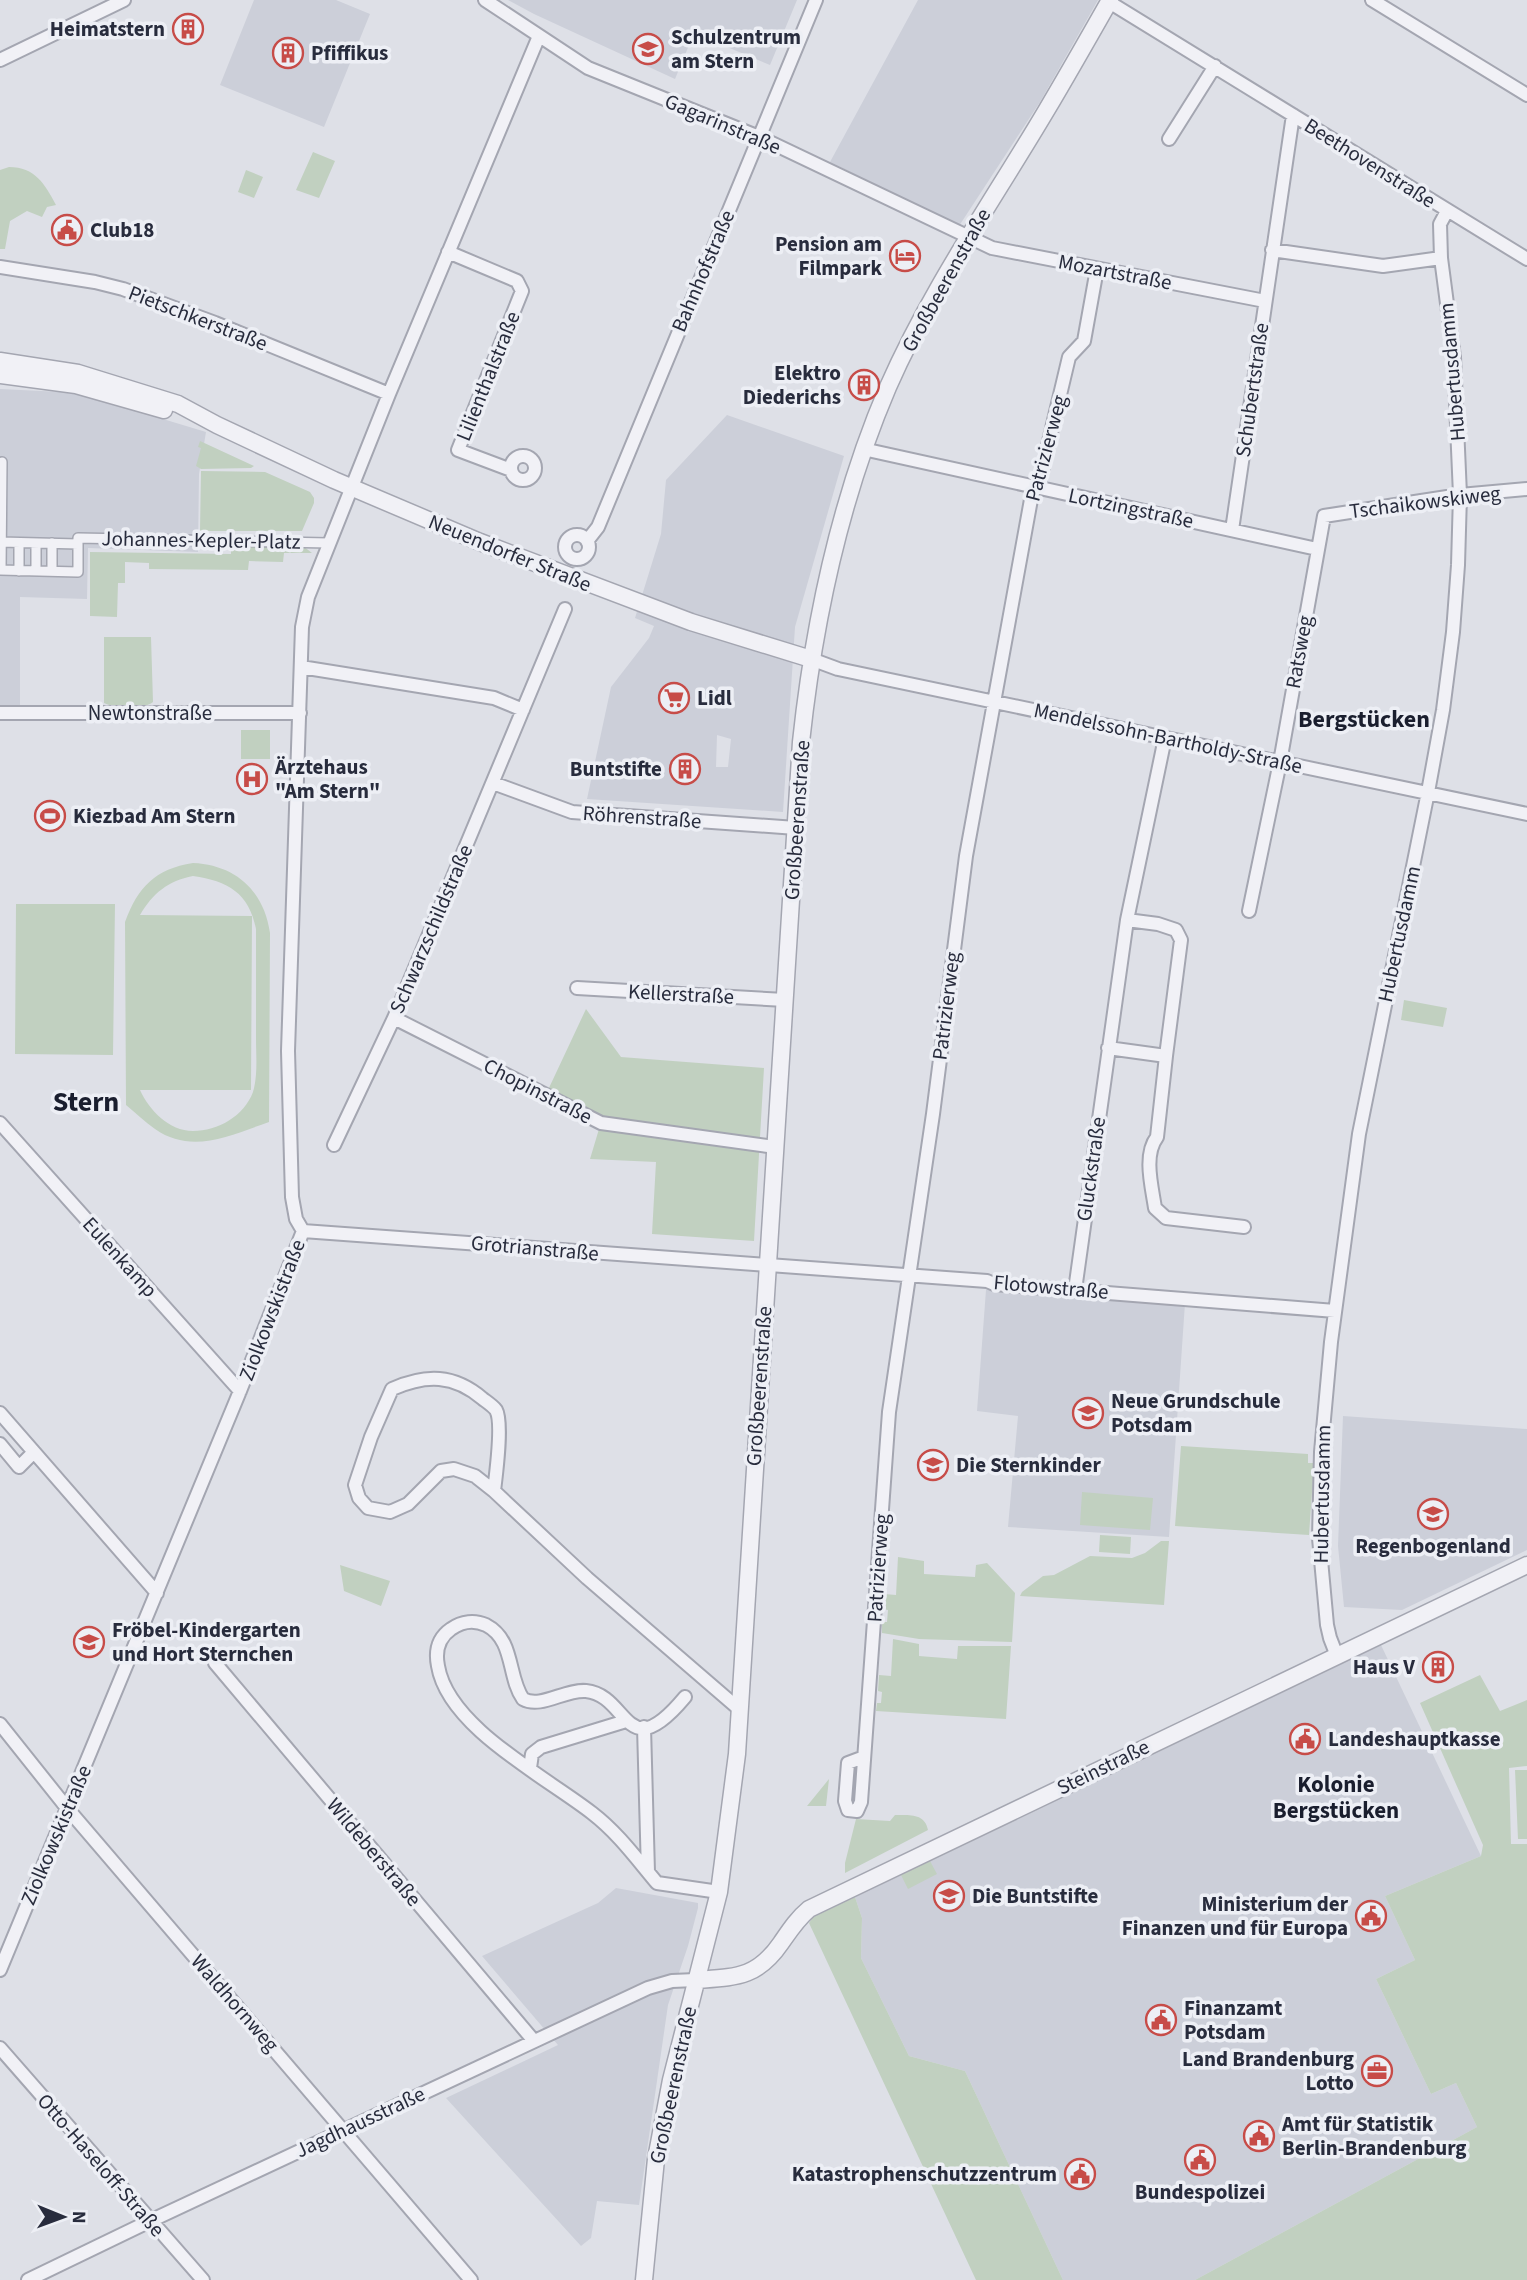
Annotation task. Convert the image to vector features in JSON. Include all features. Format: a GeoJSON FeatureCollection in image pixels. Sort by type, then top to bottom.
{"type":"FeatureCollection","features":[{"type":"Feature","properties":{"kind":"street"},"geometry":{"type":"LineString","coordinates":[[2,55],[124,0]]}},
{"type":"Feature","properties":{"kind":"street","name":"Gagarinstraße"},"geometry":{"type":"LineString","coordinates":[[485,0],[588,68],[759,137],[968,237]]}},
{"type":"Feature","properties":{"kind":"street","name":"Bahnhofstraße"},"geometry":{"type":"LineString","coordinates":[[587,541],[598,527],[816,0]]}},
{"type":"Feature","properties":{"kind":"street"},"geometry":{"type":"LineString","coordinates":[[1372,0],[1527,95]]}},
{"type":"Feature","properties":{"kind":"street","name":"Beethovenstraße"},"geometry":{"type":"LineString","coordinates":[[1109,1],[1527,259]]}},
{"type":"Feature","properties":{"kind":"street","name":"Großbeerenstraße"},"geometry":{"type":"LineString","coordinates":[[644,2280],[656,2159],[671,2080],[719,1892],[737,1754],[801,742],[811,659],[827,582],[863,449],[906,349],[968,237],[1046,111],[1109,1]]}},
{"type":"Feature","properties":{"kind":"street"},"geometry":{"type":"LineString","coordinates":[[352,488],[539,36]]}},
{"type":"Feature","properties":{"kind":"street"},"geometry":{"type":"LineString","coordinates":[[1169,139],[1214,66]]}},
{"type":"Feature","properties":{"kind":"street","name":"Schubertstraße"},"geometry":{"type":"LineString","coordinates":[[1232,530],[1293,115]]}},
{"type":"Feature","properties":{"kind":"street","name":"Hubertusdamm"},"geometry":{"type":"LineString","coordinates":[[1337,1656],[1329,1638],[1318,1538],[1321,1452],[1335,1311],[1359,1134],[1443,710],[1458,565],[1460,495],[1454,357],[1441,258],[1440,224],[1447,211]]}},
{"type":"Feature","properties":{"kind":"street","name":"Mozartstraße"},"geometry":{"type":"LineString","coordinates":[[968,237],[992,248],[1265,301]]}},
{"type":"Feature","properties":{"kind":"street"},"geometry":{"type":"LineString","coordinates":[[1272,250],[1383,265],[1441,258]]}},
{"type":"Feature","properties":{"kind":"street","name":"Lilienthalstraße"},"geometry":{"type":"LineString","coordinates":[[448,252],[517,281],[522,291],[458,450],[511,470]]}},
{"type":"Feature","properties":{"kind":"street","name":"Pietschkerstraße"},"geometry":{"type":"LineString","coordinates":[[0,267],[123,289],[390,394]]}},
{"type":"Feature","properties":{"kind":"street","name":"Patrizierweg"},"geometry":{"type":"LineString","coordinates":[[864,1757],[889,1412],[933,1114],[966,856],[1032,494],[1040,479],[1069,357],[1084,341],[1097,269]]}},
{"type":"Feature","properties":{"kind":"street","name":"Neuendorfer Straße"},"geometry":{"type":"LineString","coordinates":[[0,361],[78,373],[178,404],[352,488],[575,580],[691,622],[811,659]]}},
{"type":"Feature","properties":{"kind":"street","name":"Neuendorfer Straße"},"geometry":{"type":"LineString","coordinates":[[0,375],[76,385],[217,425]]}},
{"type":"Feature","properties":{"kind":"street","name":"Lortzingstraße"},"geometry":{"type":"LineString","coordinates":[[863,449],[1317,549]]}},
{"type":"Feature","properties":{"kind":"street","name":"Johannes-Kepler-Platz"},"geometry":{"type":"LineString","coordinates":[[2,462],[0,570],[78,572],[78,538],[329,543]]}},
{"type":"Feature","properties":{"kind":"street","name":"Ziolkowskistraße"},"geometry":{"type":"LineString","coordinates":[[0,1970],[240,1391],[303,1231],[293,1208],[288,1051],[302,627],[308,597],[352,488]]}},
{"type":"Feature","properties":{"kind":"street","name":"Tschaikowskiweg"},"geometry":{"type":"LineString","coordinates":[[1324,516],[1460,495],[1527,489]]}},
{"type":"Feature","properties":{"kind":"street","name":"Ratsweg"},"geometry":{"type":"LineString","coordinates":[[1250,911],[1324,516]]}},
{"type":"Feature","properties":{"kind":"street","name":"Johannes-Kepler-Platz"},"geometry":{"type":"LineString","coordinates":[[1,542],[78,544]]}},
{"type":"Feature","properties":{"kind":"street"},"geometry":{"type":"LineString","coordinates":[[19,542],[19,571]]}},
{"type":"Feature","properties":{"kind":"street"},"geometry":{"type":"LineString","coordinates":[[36,543],[36,571]]}},
{"type":"Feature","properties":{"kind":"street"},"geometry":{"type":"LineString","coordinates":[[52,543],[52,572]]}},
{"type":"Feature","properties":{"kind":"street","name":"Schwarzschildstraße"},"geometry":{"type":"LineString","coordinates":[[334,1145],[394,1018],[565,608]]}},
{"type":"Feature","properties":{"kind":"street","name":"Mendelssohn-Bartholdy-Straße"},"geometry":{"type":"LineString","coordinates":[[811,659],[838,669],[1527,814]]}},
{"type":"Feature","properties":{"kind":"street"},"geometry":{"type":"LineString","coordinates":[[301,667],[494,698],[523,709]]}},
{"type":"Feature","properties":{"kind":"street","name":"Newtonstraße"},"geometry":{"type":"LineString","coordinates":[[0,713],[300,713]]}},
{"type":"Feature","properties":{"kind":"street","name":"Gluckstraße"},"geometry":{"type":"LineString","coordinates":[[1075,1290],[1128,920],[1165,738]]}},
{"type":"Feature","properties":{"kind":"street","name":"Röhrenstraße"},"geometry":{"type":"LineString","coordinates":[[493,783],[572,812],[796,828]]}},
{"type":"Feature","properties":{"kind":"street"},"geometry":{"type":"LineString","coordinates":[[1128,920],[1158,924],[1175,930],[1181,940],[1157,1138],[1153,1143],[1149,1166],[1155,1208],[1166,1218],[1244,1227]]}},
{"type":"Feature","properties":{"kind":"street","name":"Kellerstraße"},"geometry":{"type":"LineString","coordinates":[[577,988],[785,1000]]}},
{"type":"Feature","properties":{"kind":"street","name":"Chopinstraße"},"geometry":{"type":"LineString","coordinates":[[394,1018],[601,1123],[775,1147]]}},
{"type":"Feature","properties":{"kind":"street"},"geometry":{"type":"LineString","coordinates":[[1108,1048],[1166,1056]]}},
{"type":"Feature","properties":{"kind":"street","name":"Eulenkamp"},"geometry":{"type":"LineString","coordinates":[[0,1123],[240,1391]]}},
{"type":"Feature","properties":{"kind":"street","name":"Grotrianstraße"},"geometry":{"type":"LineString","coordinates":[[303,1231],[767,1266]]}},
{"type":"Feature","properties":{"kind":"street","name":"Flotowstraße"},"geometry":{"type":"LineString","coordinates":[[767,1266],[987,1280],[993,1284],[1335,1311]]}},
{"type":"Feature","properties":{"kind":"street"},"geometry":{"type":"LineString","coordinates":[[495,1491],[499,1422],[495,1409],[471,1389],[454,1381],[412,1380],[391,1389],[355,1485],[359,1498],[368,1508],[390,1512],[408,1504],[441,1471],[454,1469],[475,1476],[738,1709]]}},
{"type":"Feature","properties":{"kind":"street"},"geometry":{"type":"LineString","coordinates":[[0,1413],[157,1593]]}},
{"type":"Feature","properties":{"kind":"street"},"geometry":{"type":"LineString","coordinates":[[0,1444],[19,1468],[34,1452]]}},
{"type":"Feature","properties":{"kind":"street","name":"Steinstraße"},"geometry":{"type":"LineString","coordinates":[[696,1980],[735,1978],[748,1974],[769,1958],[808,1909],[1527,1565]]}},
{"type":"Feature","properties":{"kind":"street"},"geometry":{"type":"LineString","coordinates":[[685,1697],[667,1718],[644,1727],[626,1721],[606,1699],[584,1690],[536,1702],[526,1701],[520,1696],[503,1639],[493,1629],[470,1621],[459,1624],[441,1639],[436,1656],[442,1686],[484,1735],[619,1836],[657,1883],[719,1892]]}},
{"type":"Feature","properties":{"kind":"street","name":"Wildeberstraße"},"geometry":{"type":"LineString","coordinates":[[215,1663],[534,2041]]}},
{"type":"Feature","properties":{"kind":"street"},"geometry":{"type":"LineString","coordinates":[[530,1768],[532,1754],[541,1747],[626,1721]]}},
{"type":"Feature","properties":{"kind":"street","name":"Waldhornweg"},"geometry":{"type":"LineString","coordinates":[[0,1724],[67,1808],[471,2280]]}},
{"type":"Feature","properties":{"kind":"street"},"geometry":{"type":"LineString","coordinates":[[644,1727],[648,1872]]}},
{"type":"Feature","properties":{"kind":"street","name":"Jagdhausstraße"},"geometry":{"type":"LineString","coordinates":[[28,2280],[343,2129],[648,1988],[672,1981],[696,1980]]}},
{"type":"Feature","properties":{"kind":"street","name":"Otto-Haseloff-Straße"},"geometry":{"type":"LineString","coordinates":[[0,2048],[203,2280]]}},
{"type":"Feature","properties":{"kind":"shaded area"},"geometry":{"type":"Polygon","coordinates":[[[254,0],[336,0],[370,14],[324,127],[220,85],[254,0]]]}},
{"type":"Feature","properties":{"kind":"shaded area","name":"Schulzentrum am Stern"},"geometry":{"type":"Polygon","coordinates":[[[508,0],[797,0],[770,65],[694,33],[675,79],[508,0]]]}},
{"type":"Feature","properties":{"kind":"shaded area"},"geometry":{"type":"Polygon","coordinates":[[[918,0],[1098,0],[1040,102],[959,226],[830,162],[918,0]]]}},
{"type":"Feature","properties":{"kind":"shaded area"},"geometry":{"type":"Polygon","coordinates":[[[0,389],[62,392],[90,397],[206,432],[199,474],[198,552],[88,548],[87,599],[20,597],[20,706],[0,706],[0,389]]]}},
{"type":"Feature","properties":{"kind":"shaded area"},"geometry":{"type":"Polygon","coordinates":[[[727,415],[844,456],[795,627],[783,812],[587,799],[611,687],[649,638],[654,626],[635,618],[661,534],[666,480],[727,415]],[[717,735],[716,767],[728,767],[731,739],[717,735]]]}},
{"type":"Feature","properties":{"kind":"shaded area","name":"Neue Grundschule Potsdam"},"geometry":{"type":"Polygon","coordinates":[[[986,1290],[1185,1303],[1169,1537],[1008,1527],[1018,1416],[977,1411],[986,1290]]]}},
{"type":"Feature","properties":{"kind":"shaded area","name":"Regenbogenland"},"geometry":{"type":"Polygon","coordinates":[[[1343,1416],[1527,1429],[1527,1550],[1402,1610],[1344,1607],[1338,1546],[1343,1416]]]}},
{"type":"Feature","properties":{"kind":"shaded area"},"geometry":{"type":"Polygon","coordinates":[[[1381,1645],[1481,1856],[1385,1896],[1415,1960],[1376,1979],[1431,2094],[1456,2083],[1477,2127],[1195,2280],[1063,2280],[965,2071],[909,2056],[861,1958],[862,1918],[855,1897],[1381,1645]]]}},
{"type":"Feature","properties":{"kind":"shaded area"},"geometry":{"type":"Polygon","coordinates":[[[616,1888],[698,1903],[698,1908],[668,2005],[639,2205],[597,2201],[591,2238],[581,2246],[446,2098],[558,2045],[482,1956],[598,1903],[616,1888]]]}},
{"type":"Feature","properties":{"kind":"green space"},"geometry":{"type":"Polygon","coordinates":[[[313,152],[335,161],[319,198],[296,190],[313,152]]]}},
{"type":"Feature","properties":{"kind":"green space"},"geometry":{"type":"Polygon","coordinates":[[[9,167],[32,173],[48,190],[56,205],[47,207],[42,217],[27,211],[10,221],[5,249],[0,249],[0,170],[9,167]]]}},
{"type":"Feature","properties":{"kind":"green space"},"geometry":{"type":"Polygon","coordinates":[[[246,170],[263,177],[254,198],[238,192],[246,170]]]}},
{"type":"Feature","properties":{"kind":"green space"},"geometry":{"type":"Polygon","coordinates":[[[200,441],[254,466],[201,469],[196,466],[200,441]]]}},
{"type":"Feature","properties":{"kind":"green space"},"geometry":{"type":"Polygon","coordinates":[[[201,471],[265,472],[310,492],[314,503],[302,531],[200,531],[201,471]]]}},
{"type":"Feature","properties":{"kind":"green space"},"geometry":{"type":"Polygon","coordinates":[[[231,546],[303,546],[312,553],[284,553],[283,562],[249,561],[248,570],[149,569],[149,563],[125,562],[125,583],[118,583],[117,617],[90,616],[90,552],[231,554],[231,546]]]}},
{"type":"Feature","properties":{"kind":"green space"},"geometry":{"type":"Polygon","coordinates":[[[104,637],[151,637],[153,702],[149,705],[129,708],[104,703],[104,637]]]}},
{"type":"Feature","properties":{"kind":"green space"},"geometry":{"type":"Polygon","coordinates":[[[241,730],[270,730],[270,759],[241,759],[241,730]]]}},
{"type":"Feature","properties":{"kind":"green space"},"geometry":{"type":"Polygon","coordinates":[[[193,863],[208,865],[235,875],[254,893],[267,918],[270,933],[269,1122],[226,1137],[197,1142],[169,1137],[126,1105],[125,922],[142,890],[158,875],[193,863]],[[193,876],[176,881],[156,894],[140,915],[252,916],[251,1090],[140,1090],[161,1118],[176,1127],[193,1131],[221,1125],[237,1115],[253,1092],[256,1072],[256,929],[253,917],[248,906],[235,891],[205,878],[193,876]]]}},
{"type":"Feature","properties":{"kind":"green space"},"geometry":{"type":"Polygon","coordinates":[[[16,904],[115,904],[113,1055],[15,1054],[16,904]]]}},
{"type":"Feature","properties":{"kind":"green space"},"geometry":{"type":"Polygon","coordinates":[[[1404,1000],[1447,1008],[1443,1027],[1401,1020],[1404,1000]]]}},
{"type":"Feature","properties":{"kind":"green space"},"geometry":{"type":"Polygon","coordinates":[[[586,1009],[621,1057],[764,1068],[754,1241],[652,1234],[656,1162],[590,1159],[602,1119],[548,1090],[586,1009]]]}},
{"type":"Feature","properties":{"kind":"green space"},"geometry":{"type":"Polygon","coordinates":[[[1181,1446],[1308,1454],[1308,1463],[1314,1463],[1309,1535],[1175,1526],[1181,1446]]]}},
{"type":"Feature","properties":{"kind":"green space"},"geometry":{"type":"Polygon","coordinates":[[[1082,1492],[1153,1498],[1150,1530],[1080,1525],[1082,1492]]]}},
{"type":"Feature","properties":{"kind":"green space"},"geometry":{"type":"Polygon","coordinates":[[[1100,1535],[1131,1537],[1130,1554],[1099,1552],[1100,1535]]]}},
{"type":"Feature","properties":{"kind":"green space"},"geometry":{"type":"Polygon","coordinates":[[[1161,1541],[1169,1541],[1164,1605],[1020,1596],[1043,1576],[1054,1575],[1090,1556],[1132,1558],[1145,1553],[1161,1541]]]}},
{"type":"Feature","properties":{"kind":"green space"},"geometry":{"type":"Polygon","coordinates":[[[898,1557],[924,1561],[924,1574],[975,1577],[976,1565],[987,1563],[1015,1593],[1012,1642],[919,1639],[882,1633],[882,1622],[887,1622],[888,1610],[883,1609],[884,1594],[896,1595],[898,1557]]]}},
{"type":"Feature","properties":{"kind":"green space"},"geometry":{"type":"Polygon","coordinates":[[[340,1565],[390,1581],[381,1606],[344,1591],[340,1565]]]}},
{"type":"Feature","properties":{"kind":"green space"},"geometry":{"type":"Polygon","coordinates":[[[893,1639],[919,1644],[919,1656],[957,1659],[958,1646],[1011,1646],[1006,1719],[876,1711],[877,1703],[881,1703],[882,1692],[878,1691],[879,1675],[891,1676],[893,1639]]]}},
{"type":"Feature","properties":{"kind":"green space"},"geometry":{"type":"Polygon","coordinates":[[[1480,1675],[1500,1711],[1527,1700],[1527,1766],[1509,1768],[1511,1844],[1527,1844],[1527,2280],[1195,2280],[1477,2127],[1456,2083],[1431,2094],[1376,1979],[1415,1960],[1385,1896],[1481,1856],[1483,1845],[1420,1703],[1480,1675]]]}},
{"type":"Feature","properties":{"kind":"green space"},"geometry":{"type":"Polygon","coordinates":[[[1515,1770],[1527,1770],[1527,1839],[1518,1839],[1515,1770]]]}},
{"type":"Feature","properties":{"kind":"green space"},"geometry":{"type":"Polygon","coordinates":[[[829,1779],[826,1806],[807,1806],[829,1779]]]}},
{"type":"Feature","properties":{"kind":"green space"},"geometry":{"type":"Polygon","coordinates":[[[895,1815],[920,1818],[924,1820],[928,1830],[845,1873],[856,1819],[890,1821],[895,1815]]]}},
{"type":"Feature","properties":{"kind":"green space"},"geometry":{"type":"Polygon","coordinates":[[[930,1861],[937,1874],[908,1889],[901,1875],[930,1861]]]}},
{"type":"Feature","properties":{"kind":"green space"},"geometry":{"type":"Polygon","coordinates":[[[855,1897],[862,1918],[861,1958],[909,2056],[965,2071],[1063,2280],[976,2280],[809,1923],[813,1917],[855,1897]]]}},
{"type":"Feature","properties":{"kind":"place","name":"Heimatstern"},"geometry":{"type":"Point","coordinates":[188,29]}},
{"type":"Feature","properties":{"kind":"place","name":"Schulzentrum am Stern"},"geometry":{"type":"Point","coordinates":[648,49]}},
{"type":"Feature","properties":{"kind":"place","name":"Pfiffikus"},"geometry":{"type":"Point","coordinates":[288,53]}},
{"type":"Feature","properties":{"kind":"place","name":"Club18"},"geometry":{"type":"Point","coordinates":[67,230]}},
{"type":"Feature","properties":{"kind":"place","name":"Pension am Filmpark"},"geometry":{"type":"Point","coordinates":[905,256]}},
{"type":"Feature","properties":{"kind":"place","name":"Elektro Diederichs"},"geometry":{"type":"Point","coordinates":[864,385]}},
{"type":"Feature","properties":{"kind":"place","name":"Lidl"},"geometry":{"type":"Point","coordinates":[674,698]}},
{"type":"Feature","properties":{"kind":"place","name":"Buntstifte"},"geometry":{"type":"Point","coordinates":[685,769]}},
{"type":"Feature","properties":{"kind":"place","name":"Ärztehaus \"Am Stern\""},"geometry":{"type":"Point","coordinates":[252,779]}},
{"type":"Feature","properties":{"kind":"place","name":"Kiezbad Am Stern"},"geometry":{"type":"Point","coordinates":[50,816]}},
{"type":"Feature","properties":{"kind":"place","name":"Neue Grundschule Potsdam"},"geometry":{"type":"Point","coordinates":[1088,1413]}},
{"type":"Feature","properties":{"kind":"place","name":"Die Sternkinder"},"geometry":{"type":"Point","coordinates":[933,1465]}},
{"type":"Feature","properties":{"kind":"place","name":"Regenbogenland"},"geometry":{"type":"Point","coordinates":[1433,1514]}},
{"type":"Feature","properties":{"kind":"place","name":"Fröbel-Kindergarten und Hort Sternchen"},"geometry":{"type":"Point","coordinates":[89,1642]}},
{"type":"Feature","properties":{"kind":"place","name":"Haus V"},"geometry":{"type":"Point","coordinates":[1438,1667]}},
{"type":"Feature","properties":{"kind":"place","name":"Landeshauptkasse"},"geometry":{"type":"Point","coordinates":[1305,1739]}},
{"type":"Feature","properties":{"kind":"place","name":"Die Buntstifte"},"geometry":{"type":"Point","coordinates":[949,1896]}},
{"type":"Feature","properties":{"kind":"place","name":"Ministerium der Finanzen und für Europa"},"geometry":{"type":"Point","coordinates":[1371,1916]}},
{"type":"Feature","properties":{"kind":"place","name":"Finanzamt Potsdam"},"geometry":{"type":"Point","coordinates":[1161,2020]}},
{"type":"Feature","properties":{"kind":"place","name":"Land Brandenburg Lotto"},"geometry":{"type":"Point","coordinates":[1377,2071]}},
{"type":"Feature","properties":{"kind":"place","name":"Amt für Statistik Berlin-Brandenburg"},"geometry":{"type":"Point","coordinates":[1259,2136]}},
{"type":"Feature","properties":{"kind":"place","name":"Bundespolizei"},"geometry":{"type":"Point","coordinates":[1200,2160]}},
{"type":"Feature","properties":{"kind":"place","name":"Katastrophenschutzzentrum"},"geometry":{"type":"Point","coordinates":[1080,2174]}},
{"type":"Feature","properties":{"kind":"district","name":"Bergstücken"},"geometry":{"type":"Point","coordinates":[1364,719]}},
{"type":"Feature","properties":{"kind":"district","name":"Stern"},"geometry":{"type":"Point","coordinates":[86,1101]}},
{"type":"Feature","properties":{"kind":"district","name":"Kolonie Bergstücken"},"geometry":{"type":"Point","coordinates":[1336,1797]}}]}
